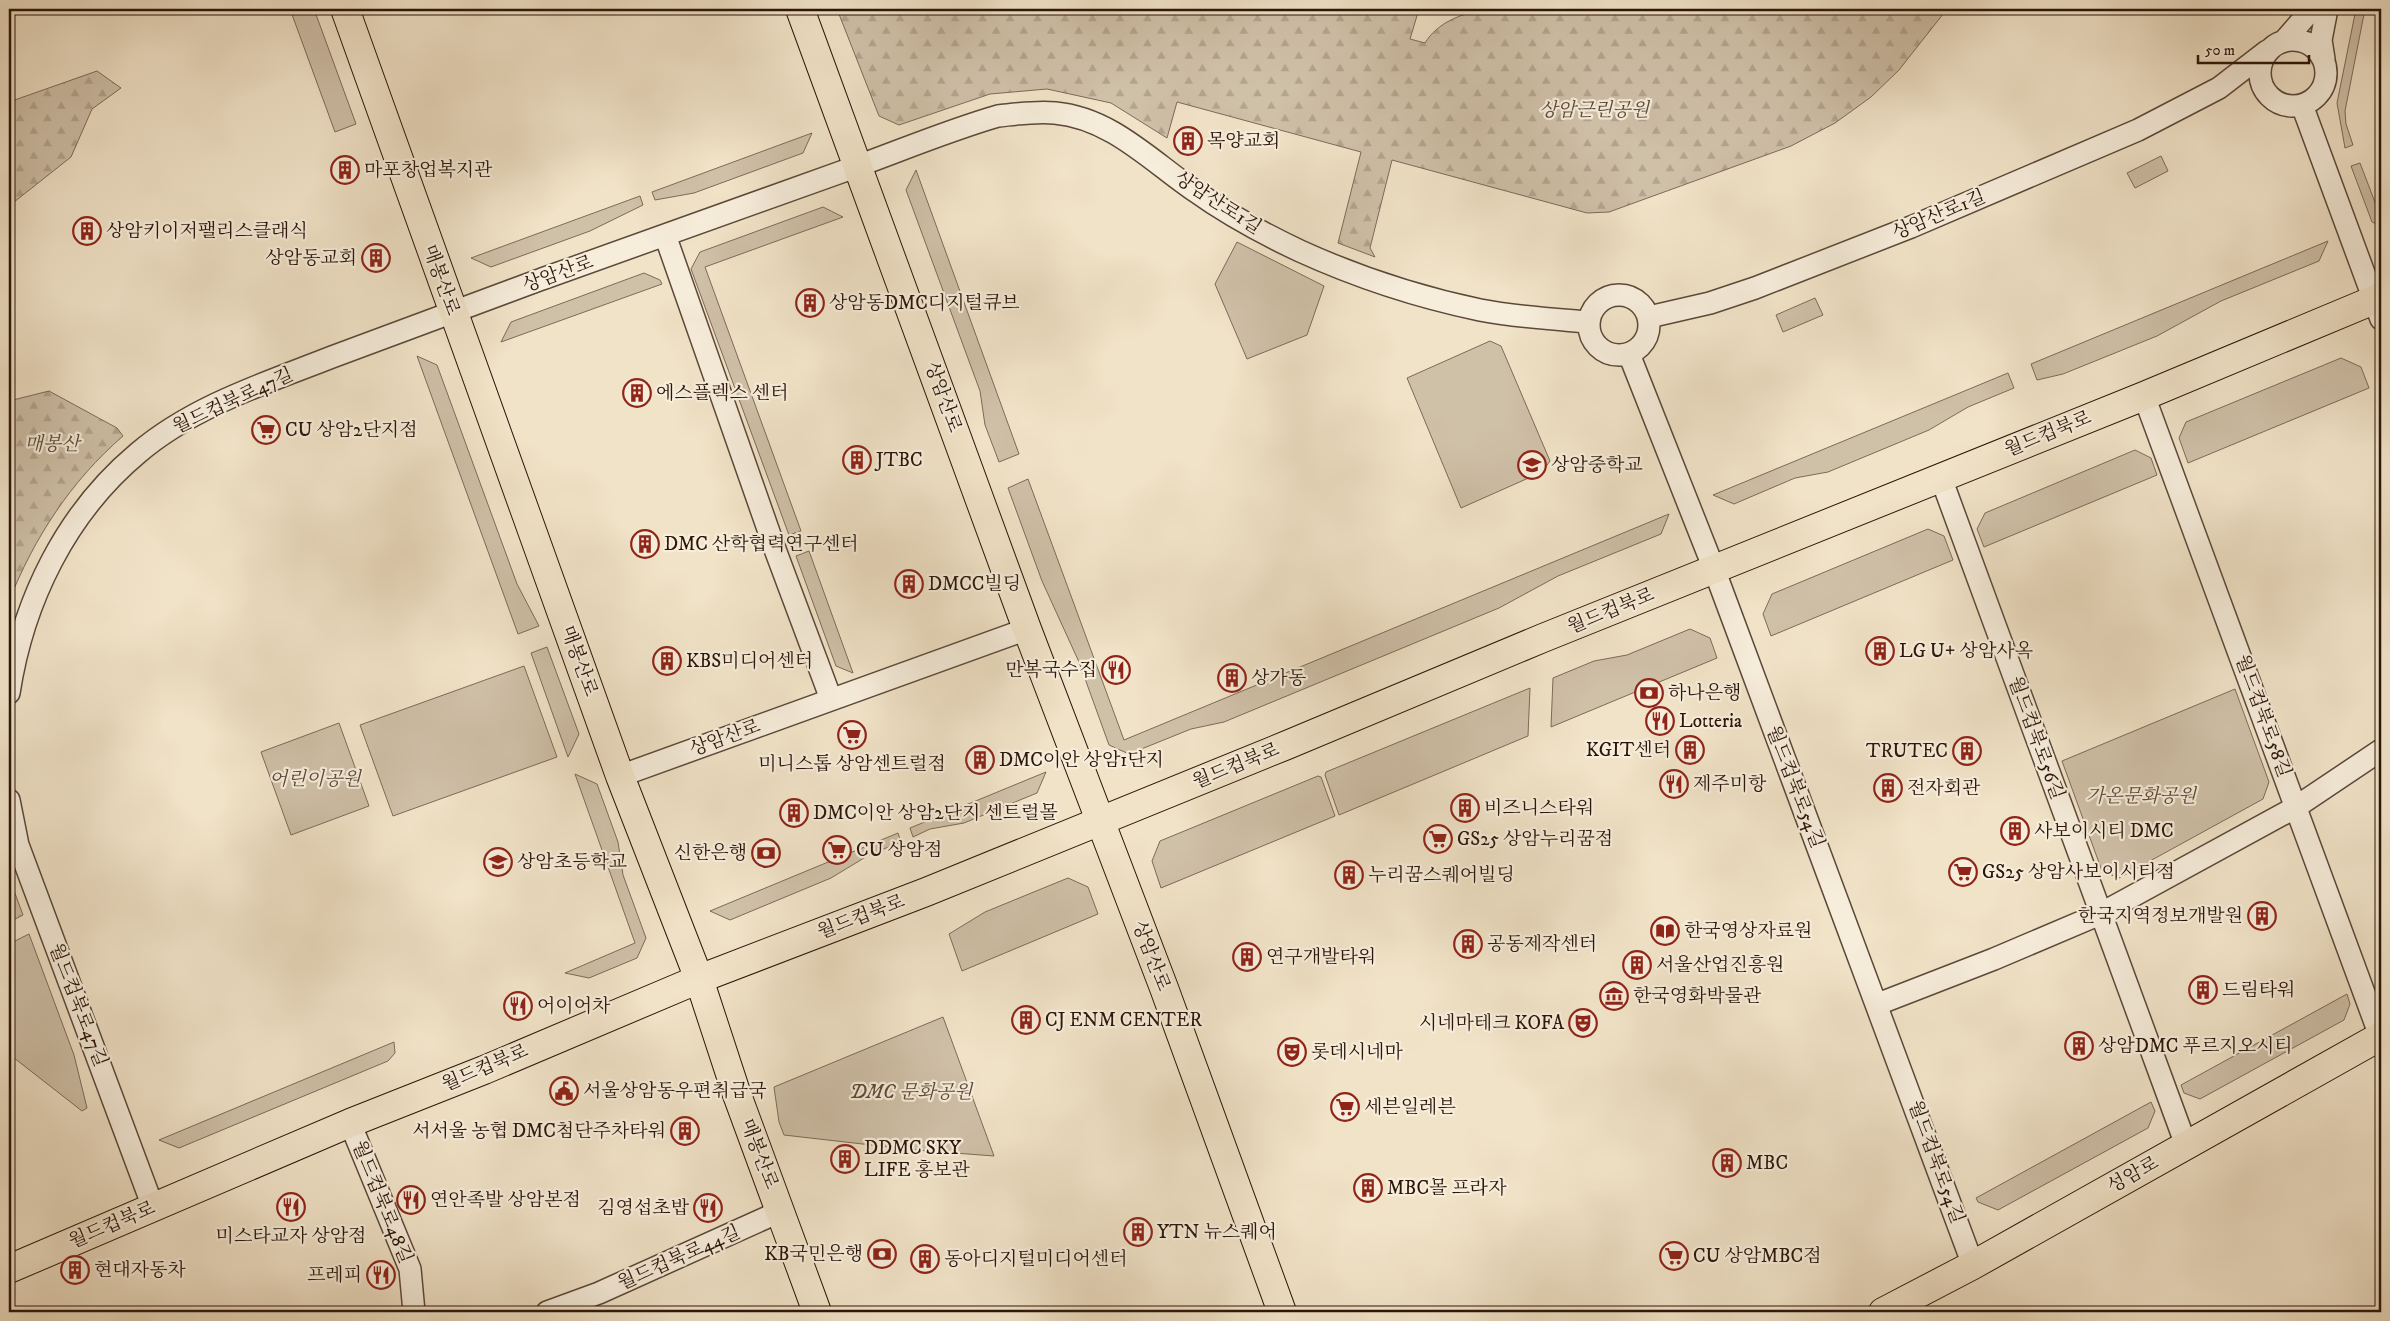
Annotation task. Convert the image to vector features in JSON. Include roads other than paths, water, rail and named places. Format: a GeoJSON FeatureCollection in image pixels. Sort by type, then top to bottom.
{"type":"FeatureCollection","features":[{"type":"Feature","properties":{"kind":"main road","name":"매봉산로"},"geometry":{"type":"LineString","coordinates":[[344,9],[620,776],[699,979],[736,1092],[817,1312]]}},
{"type":"Feature","properties":{"kind":"main road","name":"상암산로"},"geometry":{"type":"LineString","coordinates":[[800,9],[1027,629],[1100,820],[1282,1312]]}},
{"type":"Feature","properties":{"kind":"main road","name":"월드컵북로"},"geometry":{"type":"LineString","coordinates":[[9,1269],[350,1123],[484,1070],[699,979],[926,892],[1714,569],[2144,396],[2379,305]]}},
{"type":"Feature","properties":{"kind":"main road","name":"성암로"},"geometry":{"type":"LineString","coordinates":[[1883,1312],[1973,1264],[2381,1036]]}},
{"type":"Feature","properties":{"kind":"street"},"geometry":{"type":"LineString","coordinates":[[2266,93],[2259,75],[2260,63],[2312,9]]}},
{"type":"Feature","properties":{"kind":"street"},"geometry":{"type":"LineString","coordinates":[[2219,88],[2242,85],[2254,87],[2266,93],[2274,101],[2289,106],[2302,105],[2312,100],[2324,84],[2326,72],[2320,40],[2327,9]]}},
{"type":"Feature","properties":{"kind":"street"},"geometry":{"type":"LineString","coordinates":[[2219,88],[2276,45],[2306,41],[2316,48],[2324,59]]}},
{"type":"Feature","properties":{"kind":"street","name":"상암산로1길"},"geometry":{"type":"LineString","coordinates":[[1649,317],[1710,303],[1756,288],[1911,227],[2138,130],[2219,88]]}},
{"type":"Feature","properties":{"kind":"street"},"geometry":{"type":"LineString","coordinates":[[2302,105],[2379,305]]}},
{"type":"Feature","properties":{"kind":"street","name":"상암산로1길"},"geometry":{"type":"LineString","coordinates":[[858,166],[998,116],[1025,113],[1055,113],[1082,119],[1112,132],[1140,149],[1195,192],[1250,225],[1300,251],[1348,270],[1422,296],[1482,310],[1589,322]]}},
{"type":"Feature","properties":{"kind":"street","name":"상암산로"},"geometry":{"type":"LineString","coordinates":[[452,312],[858,166]]}},
{"type":"Feature","properties":{"kind":"street"},"geometry":{"type":"LineString","coordinates":[[665,235],[776,552],[831,699]]}},
{"type":"Feature","properties":{"kind":"street"},"geometry":{"type":"LineString","coordinates":[[1617,294],[1628,295],[1645,307],[1649,317],[1650,328],[1647,339],[1640,348],[1629,354],[1619,356],[1609,354],[1593,342],[1589,322],[1592,312],[1598,303],[1607,297],[1617,294]]}},
{"type":"Feature","properties":{"kind":"street","name":"월드컵북로47길"},"geometry":{"type":"LineString","coordinates":[[9,692],[14,659],[23,627],[53,557],[76,519],[105,485],[137,453],[172,427],[212,406],[275,379],[452,312]]}},
{"type":"Feature","properties":{"kind":"street"},"geometry":{"type":"LineString","coordinates":[[1629,354],[1714,569]]}},
{"type":"Feature","properties":{"kind":"street","name":"월드컵북로58길"},"geometry":{"type":"LineString","coordinates":[[2144,396],[2381,1036]]}},
{"type":"Feature","properties":{"kind":"street","name":"월드컵북로56길"},"geometry":{"type":"LineString","coordinates":[[1941,478],[2186,1145]]}},
{"type":"Feature","properties":{"kind":"street","name":"월드컵북로54길"},"geometry":{"type":"LineString","coordinates":[[1714,569],[1758,691],[1878,1004],[1973,1264]]}},
{"type":"Feature","properties":{"kind":"street","name":"상암산로"},"geometry":{"type":"LineString","coordinates":[[620,776],[1027,629]]}},
{"type":"Feature","properties":{"kind":"street"},"geometry":{"type":"LineString","coordinates":[[1878,1004],[1994,959],[2100,914],[2296,807],[2381,750]]}},
{"type":"Feature","properties":{"kind":"street","name":"월드컵북로47길"},"geometry":{"type":"LineString","coordinates":[[9,800],[18,845],[153,1207]]}},
{"type":"Feature","properties":{"kind":"street","name":"월드컵북로48길"},"geometry":{"type":"LineString","coordinates":[[350,1123],[410,1269],[414,1312]]}},
{"type":"Feature","properties":{"kind":"street","name":"월드컵북로44길"},"geometry":{"type":"LineString","coordinates":[[548,1312],[607,1290],[781,1211]]}},
{"type":"Feature","properties":{"kind":"place","name":"목양교회"},"geometry":{"type":"Point","coordinates":[1188,141]}},
{"type":"Feature","properties":{"kind":"place","name":"마포창업복지관"},"geometry":{"type":"Point","coordinates":[345,170]}},
{"type":"Feature","properties":{"kind":"place","name":"상암키이저팰리스클래식"},"geometry":{"type":"Point","coordinates":[87,231]}},
{"type":"Feature","properties":{"kind":"place","name":"상암동교회"},"geometry":{"type":"Point","coordinates":[376,258]}},
{"type":"Feature","properties":{"kind":"place","name":"상암동DMC디지털큐브"},"geometry":{"type":"Point","coordinates":[810,303]}},
{"type":"Feature","properties":{"kind":"place","name":"에스플렉스 센터"},"geometry":{"type":"Point","coordinates":[637,393]}},
{"type":"Feature","properties":{"kind":"place","name":"CU 상암2단지점"},"geometry":{"type":"Point","coordinates":[266,430]}},
{"type":"Feature","properties":{"kind":"place","name":"JTBC"},"geometry":{"type":"Point","coordinates":[857,460]}},
{"type":"Feature","properties":{"kind":"place","name":"상암중학교"},"geometry":{"type":"Point","coordinates":[1532,465]}},
{"type":"Feature","properties":{"kind":"place","name":"DMC 산학협력연구센터"},"geometry":{"type":"Point","coordinates":[645,544]}},
{"type":"Feature","properties":{"kind":"place","name":"DMCC빌딩"},"geometry":{"type":"Point","coordinates":[909,584]}},
{"type":"Feature","properties":{"kind":"place","name":"LG U+ 상암사옥"},"geometry":{"type":"Point","coordinates":[1880,651]}},
{"type":"Feature","properties":{"kind":"place","name":"KBS미디어센터"},"geometry":{"type":"Point","coordinates":[667,661]}},
{"type":"Feature","properties":{"kind":"place","name":"만복국수집"},"geometry":{"type":"Point","coordinates":[1116,670]}},
{"type":"Feature","properties":{"kind":"place","name":"상가동"},"geometry":{"type":"Point","coordinates":[1232,678]}},
{"type":"Feature","properties":{"kind":"place","name":"하나은행"},"geometry":{"type":"Point","coordinates":[1649,693]}},
{"type":"Feature","properties":{"kind":"place","name":"Lotteria"},"geometry":{"type":"Point","coordinates":[1660,721]}},
{"type":"Feature","properties":{"kind":"place","name":"미니스톱 상암센트럴점"},"geometry":{"type":"Point","coordinates":[852,735]}},
{"type":"Feature","properties":{"kind":"place","name":"KGIT센터"},"geometry":{"type":"Point","coordinates":[1690,750]}},
{"type":"Feature","properties":{"kind":"place","name":"TRUTEC"},"geometry":{"type":"Point","coordinates":[1967,751]}},
{"type":"Feature","properties":{"kind":"place","name":"DMC이안 상암1단지"},"geometry":{"type":"Point","coordinates":[980,760]}},
{"type":"Feature","properties":{"kind":"place","name":"제주미항"},"geometry":{"type":"Point","coordinates":[1674,784]}},
{"type":"Feature","properties":{"kind":"place","name":"전자회관"},"geometry":{"type":"Point","coordinates":[1888,788]}},
{"type":"Feature","properties":{"kind":"place","name":"비즈니스타워"},"geometry":{"type":"Point","coordinates":[1465,808]}},
{"type":"Feature","properties":{"kind":"place","name":"DMC이안 상암2단지 센트럴몰"},"geometry":{"type":"Point","coordinates":[794,813]}},
{"type":"Feature","properties":{"kind":"place","name":"사보이시티 DMC"},"geometry":{"type":"Point","coordinates":[2015,831]}},
{"type":"Feature","properties":{"kind":"place","name":"GS25 상암누리꿈점"},"geometry":{"type":"Point","coordinates":[1438,839]}},
{"type":"Feature","properties":{"kind":"place","name":"CU 상암점"},"geometry":{"type":"Point","coordinates":[837,850]}},
{"type":"Feature","properties":{"kind":"place","name":"신한은행"},"geometry":{"type":"Point","coordinates":[766,853]}},
{"type":"Feature","properties":{"kind":"place","name":"상암초등학교"},"geometry":{"type":"Point","coordinates":[498,862]}},
{"type":"Feature","properties":{"kind":"place","name":"GS25 상암사보이시티점"},"geometry":{"type":"Point","coordinates":[1963,872]}},
{"type":"Feature","properties":{"kind":"place","name":"누리꿈스퀘어빌딩"},"geometry":{"type":"Point","coordinates":[1349,875]}},
{"type":"Feature","properties":{"kind":"place","name":"한국지역정보개발원"},"geometry":{"type":"Point","coordinates":[2262,916]}},
{"type":"Feature","properties":{"kind":"place","name":"한국영상자료원"},"geometry":{"type":"Point","coordinates":[1665,931]}},
{"type":"Feature","properties":{"kind":"place","name":"공동제작센터"},"geometry":{"type":"Point","coordinates":[1468,944]}},
{"type":"Feature","properties":{"kind":"place","name":"연구개발타워"},"geometry":{"type":"Point","coordinates":[1247,957]}},
{"type":"Feature","properties":{"kind":"place","name":"서울산업진흥원"},"geometry":{"type":"Point","coordinates":[1637,965]}},
{"type":"Feature","properties":{"kind":"place","name":"드림타워"},"geometry":{"type":"Point","coordinates":[2203,990]}},
{"type":"Feature","properties":{"kind":"place","name":"한국영화박물관"},"geometry":{"type":"Point","coordinates":[1614,996]}},
{"type":"Feature","properties":{"kind":"place","name":"어이어차"},"geometry":{"type":"Point","coordinates":[518,1006]}},
{"type":"Feature","properties":{"kind":"place","name":"CJ ENM CENTER"},"geometry":{"type":"Point","coordinates":[1026,1020]}},
{"type":"Feature","properties":{"kind":"place","name":"시네마테크 KOFA"},"geometry":{"type":"Point","coordinates":[1583,1023]}},
{"type":"Feature","properties":{"kind":"place","name":"상암DMC 푸르지오시티"},"geometry":{"type":"Point","coordinates":[2079,1046]}},
{"type":"Feature","properties":{"kind":"place","name":"롯데시네마"},"geometry":{"type":"Point","coordinates":[1292,1052]}},
{"type":"Feature","properties":{"kind":"place","name":"서울상암동우편취급국"},"geometry":{"type":"Point","coordinates":[564,1091]}},
{"type":"Feature","properties":{"kind":"place","name":"세븐일레븐"},"geometry":{"type":"Point","coordinates":[1345,1107]}},
{"type":"Feature","properties":{"kind":"place","name":"서서울 농협 DMC첨단주차타워"},"geometry":{"type":"Point","coordinates":[685,1131]}},
{"type":"Feature","properties":{"kind":"place","name":"DDMC SKY LIFE 홍보관"},"geometry":{"type":"Point","coordinates":[845,1159]}},
{"type":"Feature","properties":{"kind":"place","name":"MBC"},"geometry":{"type":"Point","coordinates":[1727,1163]}},
{"type":"Feature","properties":{"kind":"place","name":"MBC몰 프라자"},"geometry":{"type":"Point","coordinates":[1368,1188]}},
{"type":"Feature","properties":{"kind":"place","name":"연안족발 상암본점"},"geometry":{"type":"Point","coordinates":[411,1200]}},
{"type":"Feature","properties":{"kind":"place","name":"미스타교자 상암점"},"geometry":{"type":"Point","coordinates":[291,1207]}},
{"type":"Feature","properties":{"kind":"place","name":"김영섭초밥"},"geometry":{"type":"Point","coordinates":[708,1208]}},
{"type":"Feature","properties":{"kind":"place","name":"YTN 뉴스퀘어"},"geometry":{"type":"Point","coordinates":[1138,1232]}},
{"type":"Feature","properties":{"kind":"place","name":"KB국민은행"},"geometry":{"type":"Point","coordinates":[882,1254]}},
{"type":"Feature","properties":{"kind":"place","name":"CU 상암MBC점"},"geometry":{"type":"Point","coordinates":[1674,1256]}},
{"type":"Feature","properties":{"kind":"place","name":"동아디지털미디어센터"},"geometry":{"type":"Point","coordinates":[925,1259]}},
{"type":"Feature","properties":{"kind":"place","name":"현대자동차"},"geometry":{"type":"Point","coordinates":[75,1270]}},
{"type":"Feature","properties":{"kind":"place","name":"프레피"},"geometry":{"type":"Point","coordinates":[381,1275]}},
{"type":"Feature","properties":{"kind":"park label","name":"상암근린공원"},"geometry":{"type":"Point","coordinates":[1594,110]}},
{"type":"Feature","properties":{"kind":"park label","name":"매봉산"},"geometry":{"type":"Point","coordinates":[52,444]}},
{"type":"Feature","properties":{"kind":"park label","name":"어린이공원"},"geometry":{"type":"Point","coordinates":[315,779]}},
{"type":"Feature","properties":{"kind":"park label","name":"가온문화공원"},"geometry":{"type":"Point","coordinates":[2141,796]}},
{"type":"Feature","properties":{"kind":"park label","name":"DMC 문화공원"},"geometry":{"type":"Point","coordinates":[911,1092]}}]}
